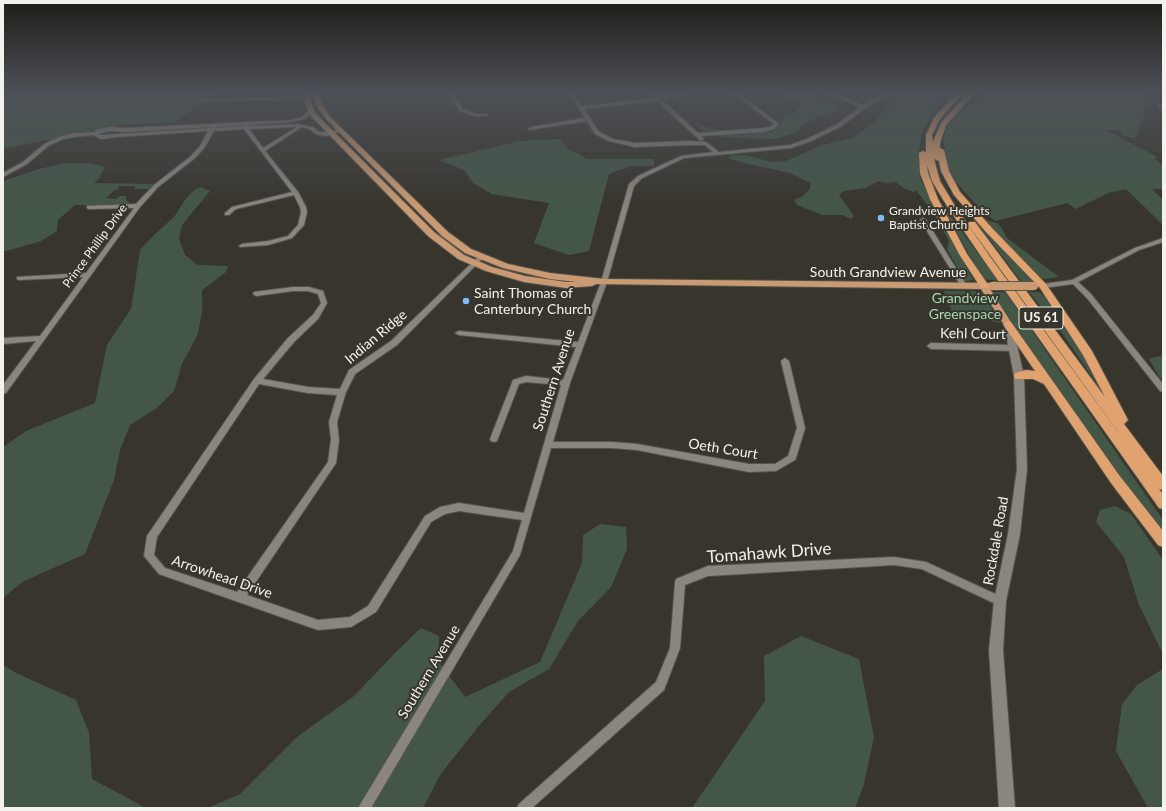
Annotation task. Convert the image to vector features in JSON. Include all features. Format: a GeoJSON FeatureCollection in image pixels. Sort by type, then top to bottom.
{"type":"FeatureCollection","features":[{"type":"Feature","properties":{"kind":"highway"},"geometry":{"type":"LineString","coordinates":[[932,141],[935,131]]}},
{"type":"Feature","properties":{"kind":"highway"},"geometry":{"type":"LineString","coordinates":[[988,286],[956,242],[926,179],[922,160],[925,140],[932,141],[940,151],[945,171],[957,193],[1039,286],[1088,354],[1122,420],[1148,455],[1147,464]]}},
{"type":"Feature","properties":{"kind":"highway","name":"US 61"},"geometry":{"type":"LineString","coordinates":[[932,141],[938,166],[949,192],[1163,485]]}},
{"type":"Feature","properties":{"kind":"highway","name":"US 61"},"geometry":{"type":"LineString","coordinates":[[932,141],[931,167],[943,194],[1084,396],[1163,504]]}},
{"type":"Feature","properties":{"kind":"highway"},"geometry":{"type":"LineString","coordinates":[[1008,324],[1115,479],[1163,541]]}},
{"type":"Feature","properties":{"kind":"highway"},"geometry":{"type":"LineString","coordinates":[[1019,376],[1026,374],[1040,376],[1047,382]]}},
{"type":"Feature","properties":{"kind":"main road","name":"South Grandview Avenue"},"geometry":{"type":"LineString","coordinates":[[327,131],[441,243],[461,257],[504,274],[543,282],[579,285],[604,282]]}},
{"type":"Feature","properties":{"kind":"main road","name":"South Grandview Avenue"},"geometry":{"type":"LineString","coordinates":[[342,131],[422,212],[458,244],[481,257],[525,271],[550,276],[604,282],[1039,286]]}},
{"type":"Feature","properties":{"kind":"main road"},"geometry":{"type":"LineString","coordinates":[[414,215],[422,212]]}},
{"type":"Feature","properties":{"kind":"main road","name":"Rockdale Road"},"geometry":{"type":"LineString","coordinates":[[988,286],[1008,324]]}},
{"type":"Feature","properties":{"kind":"street"},"geometry":{"type":"LineString","coordinates":[[3,174],[25,163],[46,145],[61,138],[74,134],[96,133],[102,131]]}},
{"type":"Feature","properties":{"kind":"street","name":"Prince Phillip Drive"},"geometry":{"type":"LineString","coordinates":[[3,391],[40,338],[138,206],[156,186],[193,157],[212,131]]}},
{"type":"Feature","properties":{"kind":"street"},"geometry":{"type":"LineString","coordinates":[[242,246],[268,244],[283,240],[295,233],[301,225],[304,212],[296,193],[250,131]]}},
{"type":"Feature","properties":{"kind":"street"},"geometry":{"type":"LineString","coordinates":[[263,150],[293,131]]}},
{"type":"Feature","properties":{"kind":"street"},"geometry":{"type":"LineString","coordinates":[[315,131],[318,133],[330,134],[339,131]]}},
{"type":"Feature","properties":{"kind":"street"},"geometry":{"type":"LineString","coordinates":[[596,131],[611,140],[635,145],[690,143],[706,144]]}},
{"type":"Feature","properties":{"kind":"street"},"geometry":{"type":"LineString","coordinates":[[694,131],[717,153]]}},
{"type":"Feature","properties":{"kind":"street"},"geometry":{"type":"LineString","coordinates":[[698,135],[752,131]]}},
{"type":"Feature","properties":{"kind":"street","name":"Southern Avenue"},"geometry":{"type":"LineString","coordinates":[[364,808],[517,552],[566,383],[579,345],[604,282],[631,185],[640,177],[683,157],[791,146],[809,140],[828,131]]}},
{"type":"Feature","properties":{"kind":"street"},"geometry":{"type":"LineString","coordinates":[[227,214],[234,208],[296,193]]}},
{"type":"Feature","properties":{"kind":"street"},"geometry":{"type":"LineString","coordinates":[[89,207],[138,206]]}},
{"type":"Feature","properties":{"kind":"street"},"geometry":{"type":"LineString","coordinates":[[923,220],[964,286]]}},
{"type":"Feature","properties":{"kind":"street","name":"South Grandview Avenue"},"geometry":{"type":"LineString","coordinates":[[1039,286],[1074,282],[1137,249],[1163,240]]}},
{"type":"Feature","properties":{"kind":"street","name":"Indian Ridge"},"geometry":{"type":"LineString","coordinates":[[239,598],[332,463],[335,440],[333,422],[342,392],[352,372],[394,343],[481,257]]}},
{"type":"Feature","properties":{"kind":"street"},"geometry":{"type":"LineString","coordinates":[[19,278],[87,276]]}},
{"type":"Feature","properties":{"kind":"street"},"geometry":{"type":"LineString","coordinates":[[1074,282],[1089,296],[1163,388]]}},
{"type":"Feature","properties":{"kind":"street","name":"Arrowhead Drive"},"geometry":{"type":"LineString","coordinates":[[256,294],[293,289],[309,289],[322,293],[324,303],[316,317],[291,340],[257,381],[152,536],[149,556],[162,571],[318,625],[351,622],[372,609],[428,519],[443,510],[460,507],[526,517]]}},
{"type":"Feature","properties":{"kind":"street","name":"Rockdale Road"},"geometry":{"type":"LineString","coordinates":[[1007,808],[996,650],[1000,601],[1014,534],[1022,469],[1019,376],[1008,324]]}},
{"type":"Feature","properties":{"kind":"street"},"geometry":{"type":"LineString","coordinates":[[459,333],[579,345]]}},
{"type":"Feature","properties":{"kind":"street"},"geometry":{"type":"LineString","coordinates":[[3,340],[40,338]]}},
{"type":"Feature","properties":{"kind":"street","name":"Kehl Court"},"geometry":{"type":"LineString","coordinates":[[931,346],[1014,348]]}},
{"type":"Feature","properties":{"kind":"street","name":"Oeth Court"},"geometry":{"type":"LineString","coordinates":[[548,445],[612,445],[637,447],[749,468],[776,467],[792,458],[801,428],[785,361]]}},
{"type":"Feature","properties":{"kind":"street"},"geometry":{"type":"LineString","coordinates":[[494,440],[516,382],[526,379],[566,383]]}},
{"type":"Feature","properties":{"kind":"street"},"geometry":{"type":"LineString","coordinates":[[257,381],[308,390],[342,392]]}},
{"type":"Feature","properties":{"kind":"street","name":"Tomahawk Drive"},"geometry":{"type":"LineString","coordinates":[[523,808],[660,686],[675,648],[680,582],[708,571],[894,561],[922,565],[1000,601]]}},
{"type":"Feature","properties":{"kind":"green space"},"geometry":{"type":"Polygon","coordinates":[[[3,131],[91,131],[3,149],[3,131]]]}},
{"type":"Feature","properties":{"kind":"green space"},"geometry":{"type":"Polygon","coordinates":[[[703,131],[722,131],[738,135],[798,131],[775,139],[734,138],[707,135],[703,131]]]}},
{"type":"Feature","properties":{"kind":"green space"},"geometry":{"type":"Polygon","coordinates":[[[862,131],[923,131],[918,156],[920,179],[973,280],[965,281],[947,249],[949,241],[934,214],[916,190],[914,192],[905,189],[896,182],[887,183],[878,181],[865,188],[844,191],[839,195],[854,216],[851,219],[842,215],[822,215],[797,205],[794,200],[803,196],[810,189],[811,183],[790,173],[744,163],[731,159],[729,156],[744,155],[772,162],[786,161],[822,145],[853,138],[862,131]]]}},
{"type":"Feature","properties":{"kind":"green space"},"geometry":{"type":"Polygon","coordinates":[[[946,131],[1108,131],[1157,157],[1155,159],[1163,166],[1163,189],[1152,189],[1163,200],[1163,225],[1126,189],[1108,193],[1076,209],[1067,203],[995,221],[982,211],[956,182],[948,166],[943,139],[946,131]]]}},
{"type":"Feature","properties":{"kind":"green space"},"geometry":{"type":"Polygon","coordinates":[[[1120,131],[1138,131],[1137,136],[1134,138],[1124,136],[1120,131]]]}},
{"type":"Feature","properties":{"kind":"green space"},"geometry":{"type":"Polygon","coordinates":[[[560,139],[567,148],[587,159],[654,159],[654,166],[630,166],[609,174],[589,251],[569,255],[534,243],[549,203],[492,194],[473,183],[464,170],[439,160],[520,141],[560,139]]]}},
{"type":"Feature","properties":{"kind":"green space"},"geometry":{"type":"Polygon","coordinates":[[[65,163],[90,163],[105,167],[99,178],[94,183],[154,184],[149,189],[135,189],[135,186],[119,186],[117,190],[114,190],[106,198],[116,199],[120,196],[126,196],[126,200],[131,204],[110,206],[75,205],[58,220],[57,231],[41,241],[3,252],[3,181],[39,169],[65,163]]]}},
{"type":"Feature","properties":{"kind":"green space"},"geometry":{"type":"Polygon","coordinates":[[[201,187],[210,191],[182,225],[179,239],[185,255],[198,265],[228,266],[226,272],[202,290],[202,312],[198,334],[182,364],[174,391],[157,408],[130,425],[120,450],[114,480],[85,554],[22,582],[3,598],[3,447],[26,431],[95,403],[107,345],[131,309],[140,250],[174,217],[185,200],[194,190],[201,187]]]}},
{"type":"Feature","properties":{"kind":"green space"},"geometry":{"type":"Polygon","coordinates":[[[936,196],[982,259],[1000,281],[983,279],[936,196]]]}},
{"type":"Feature","properties":{"kind":"green space"},"geometry":{"type":"Polygon","coordinates":[[[968,211],[1030,277],[1031,281],[1021,281],[968,211]]]}},
{"type":"Feature","properties":{"kind":"green space"},"geometry":{"type":"Polygon","coordinates":[[[986,220],[997,223],[1007,238],[1059,277],[1044,279],[1038,276],[986,220]]]}},
{"type":"Feature","properties":{"kind":"green space","name":"Grandview Greenspace"},"geometry":{"type":"Polygon","coordinates":[[[944,291],[975,291],[982,293],[1001,323],[985,320],[955,320],[944,291]]]}},
{"type":"Feature","properties":{"kind":"green space"},"geometry":{"type":"Polygon","coordinates":[[[991,292],[1005,292],[1163,520],[1163,535],[1048,378],[991,292]]]}},
{"type":"Feature","properties":{"kind":"green space"},"geometry":{"type":"Polygon","coordinates":[[[1029,292],[1039,292],[1045,297],[1070,331],[1092,370],[1095,381],[1059,329],[1029,292]]]}},
{"type":"Feature","properties":{"kind":"green space"},"geometry":{"type":"Polygon","coordinates":[[[1163,355],[1163,378],[1160,378],[1149,359],[1163,355]]]}},
{"type":"Feature","properties":{"kind":"green space"},"geometry":{"type":"Polygon","coordinates":[[[1115,506],[1131,514],[1163,560],[1163,654],[1139,605],[1124,557],[1096,522],[1100,510],[1115,506]]]}},
{"type":"Feature","properties":{"kind":"green space"},"geometry":{"type":"Polygon","coordinates":[[[600,524],[626,527],[627,549],[611,587],[578,621],[549,669],[509,692],[478,727],[440,775],[423,808],[208,808],[240,794],[297,737],[354,696],[421,628],[439,636],[438,661],[465,697],[540,662],[582,563],[583,535],[600,524]]]}},
{"type":"Feature","properties":{"kind":"green space"},"geometry":{"type":"Polygon","coordinates":[[[801,636],[859,659],[874,737],[864,784],[855,808],[692,808],[765,701],[764,656],[801,636]]]}},
{"type":"Feature","properties":{"kind":"green space"},"geometry":{"type":"Polygon","coordinates":[[[3,665],[16,673],[76,700],[89,733],[92,779],[146,808],[3,808],[3,665]]]}},
{"type":"Feature","properties":{"kind":"green space"},"geometry":{"type":"Polygon","coordinates":[[[1163,669],[1163,808],[1148,808],[1116,751],[1122,704],[1137,685],[1163,669]]]}},
{"type":"Feature","properties":{"kind":"place","name":"Grandview Heights Baptist Church"},"geometry":{"type":"Point","coordinates":[881,218]}},
{"type":"Feature","properties":{"kind":"place","name":"Saint Thomas of Canterbury Church"},"geometry":{"type":"Point","coordinates":[466,301]}}]}
